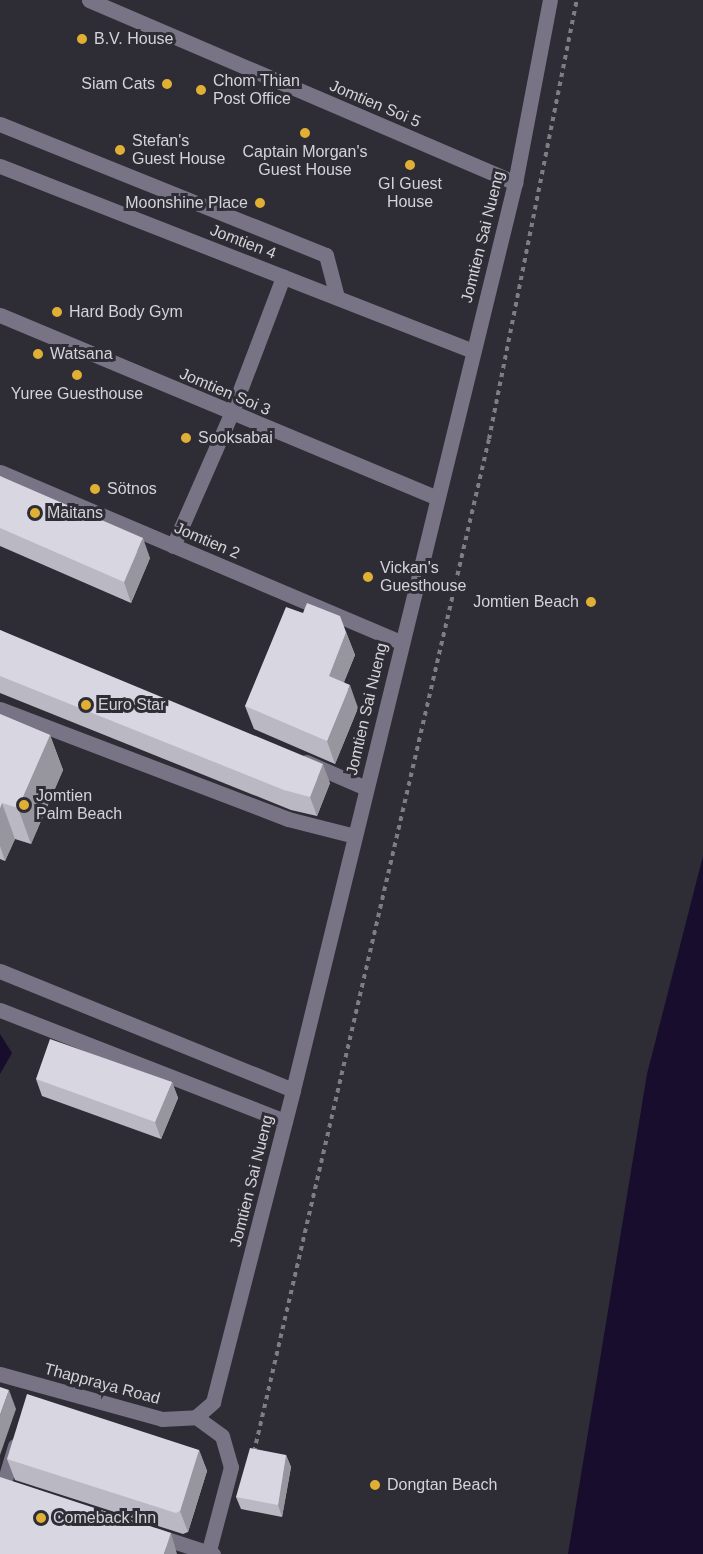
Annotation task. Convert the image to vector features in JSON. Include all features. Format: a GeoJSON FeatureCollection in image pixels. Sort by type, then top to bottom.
{"type":"FeatureCollection","features":[{"type":"Feature","properties":{"kind":"street","name":"Jomtien Soi 5"},"geometry":{"type":"LineString","coordinates":[[89,0],[515,183]]}},
{"type":"Feature","properties":{"kind":"street","name":"Jomtien Sai Nueng"},"geometry":{"type":"LineString","coordinates":[[196,1417],[213,1402],[294,1090],[401,642],[515,183],[550,0]]}},
{"type":"Feature","properties":{"kind":"street"},"geometry":{"type":"LineString","coordinates":[[0,124],[326,255],[337,297]]}},
{"type":"Feature","properties":{"kind":"street","name":"Jomtien 4"},"geometry":{"type":"LineString","coordinates":[[0,166],[473,351]]}},
{"type":"Feature","properties":{"kind":"street"},"geometry":{"type":"LineString","coordinates":[[173,546],[231,414],[283,277]]}},
{"type":"Feature","properties":{"kind":"street","name":"Jomtien Soi 3"},"geometry":{"type":"LineString","coordinates":[[0,315],[231,414],[437,498]]}},
{"type":"Feature","properties":{"kind":"street","name":"Jomtien 2"},"geometry":{"type":"LineString","coordinates":[[0,472],[401,642]]}},
{"type":"Feature","properties":{"kind":"street"},"geometry":{"type":"LineString","coordinates":[[0,709],[288,819],[355,836]]}},
{"type":"Feature","properties":{"kind":"street"},"geometry":{"type":"LineString","coordinates":[[291,755],[366,788]]}},
{"type":"Feature","properties":{"kind":"street"},"geometry":{"type":"LineString","coordinates":[[0,971],[294,1090]]}},
{"type":"Feature","properties":{"kind":"street"},"geometry":{"type":"LineString","coordinates":[[0,1010],[285,1121]]}},
{"type":"Feature","properties":{"kind":"street","name":"Thappraya Road"},"geometry":{"type":"LineString","coordinates":[[0,1374],[32,1390],[162,1419],[196,1417]]}},
{"type":"Feature","properties":{"kind":"street"},"geometry":{"type":"LineString","coordinates":[[140,1530],[210,1554],[231,1467],[222,1437],[196,1417]]}},
{"type":"Feature","properties":{"kind":"street"},"geometry":{"type":"LineString","coordinates":[[6,1487],[20,1430]]}},
{"type":"Feature","properties":{"kind":"path"},"geometry":{"type":"LineString","coordinates":[[251,1462],[489,439],[576,0]]}},
{"type":"Feature","properties":{"kind":"shaded area"},"geometry":{"type":"Polygon","coordinates":[[[703,856],[703,1554],[568,1554],[647,1074],[703,856]]]}},
{"type":"Feature","properties":{"kind":"shaded area"},"geometry":{"type":"Polygon","coordinates":[[[0,1034],[12,1053],[0,1074],[0,1034]]]}},
{"type":"Feature","properties":{"kind":"building"},"geometry":{"type":"Polygon","coordinates":[[[0,476],[143,538],[124,582],[0,528],[0,476]]]}},
{"type":"Feature","properties":{"kind":"building"},"geometry":{"type":"Polygon","coordinates":[[[307,603],[340,616],[346,632],[329,676],[350,685],[327,741],[245,706],[286,607],[303,613],[307,603]]]}},
{"type":"Feature","properties":{"kind":"building"},"geometry":{"type":"Polygon","coordinates":[[[0,630],[323,764],[310,797],[284,790],[0,676],[0,630]]]}},
{"type":"Feature","properties":{"kind":"building"},"geometry":{"type":"Polygon","coordinates":[[[0,714],[50,735],[18,808],[2,803],[0,808],[0,714]]]}},
{"type":"Feature","properties":{"kind":"building"},"geometry":{"type":"Polygon","coordinates":[[[50,1039],[172,1082],[155,1122],[36,1079],[50,1039]]]}},
{"type":"Feature","properties":{"kind":"building"},"geometry":{"type":"Polygon","coordinates":[[[0,1387],[9,1390],[0,1415],[0,1387]]]}},
{"type":"Feature","properties":{"kind":"building"},"geometry":{"type":"Polygon","coordinates":[[[27,1394],[199,1450],[180,1511],[176,1513],[7,1459],[27,1394]]]}},
{"type":"Feature","properties":{"kind":"building"},"geometry":{"type":"Polygon","coordinates":[[[250,1448],[286,1455],[278,1505],[236,1497],[250,1448]]]}},
{"type":"Feature","properties":{"kind":"building"},"geometry":{"type":"Polygon","coordinates":[[[0,1477],[171,1533],[164,1554],[0,1554],[0,1477]]]}},
{"type":"Feature","properties":{"kind":"place","name":"B.V. House"},"geometry":{"type":"Point","coordinates":[82,39]}},
{"type":"Feature","properties":{"kind":"place","name":"Siam Cats"},"geometry":{"type":"Point","coordinates":[167,84]}},
{"type":"Feature","properties":{"kind":"place","name":"Chom Thian Post Office"},"geometry":{"type":"Point","coordinates":[201,90]}},
{"type":"Feature","properties":{"kind":"place","name":"Captain Morgan's Guest House"},"geometry":{"type":"Point","coordinates":[305,133]}},
{"type":"Feature","properties":{"kind":"place","name":"Stefan's Guest House"},"geometry":{"type":"Point","coordinates":[120,150]}},
{"type":"Feature","properties":{"kind":"place","name":"GI Guest House"},"geometry":{"type":"Point","coordinates":[410,165]}},
{"type":"Feature","properties":{"kind":"place","name":"Moonshine Place"},"geometry":{"type":"Point","coordinates":[260,203]}},
{"type":"Feature","properties":{"kind":"place","name":"Hard Body Gym"},"geometry":{"type":"Point","coordinates":[57,312]}},
{"type":"Feature","properties":{"kind":"place","name":"Watsana"},"geometry":{"type":"Point","coordinates":[38,354]}},
{"type":"Feature","properties":{"kind":"place","name":"Yuree Guesthouse"},"geometry":{"type":"Point","coordinates":[77,375]}},
{"type":"Feature","properties":{"kind":"place","name":"Sooksabai"},"geometry":{"type":"Point","coordinates":[186,438]}},
{"type":"Feature","properties":{"kind":"place","name":"Sötnos"},"geometry":{"type":"Point","coordinates":[95,489]}},
{"type":"Feature","properties":{"kind":"place","name":"Maitans"},"geometry":{"type":"Point","coordinates":[35,513]}},
{"type":"Feature","properties":{"kind":"place","name":"Vickan's Guesthouse"},"geometry":{"type":"Point","coordinates":[368,577]}},
{"type":"Feature","properties":{"kind":"place","name":"Jomtien Beach"},"geometry":{"type":"Point","coordinates":[591,602]}},
{"type":"Feature","properties":{"kind":"place","name":"Euro Star"},"geometry":{"type":"Point","coordinates":[86,705]}},
{"type":"Feature","properties":{"kind":"place","name":"Jomtien Palm Beach"},"geometry":{"type":"Point","coordinates":[24,805]}},
{"type":"Feature","properties":{"kind":"place","name":"Dongtan Beach"},"geometry":{"type":"Point","coordinates":[375,1485]}},
{"type":"Feature","properties":{"kind":"place","name":"Comeback Inn"},"geometry":{"type":"Point","coordinates":[41,1518]}}]}
